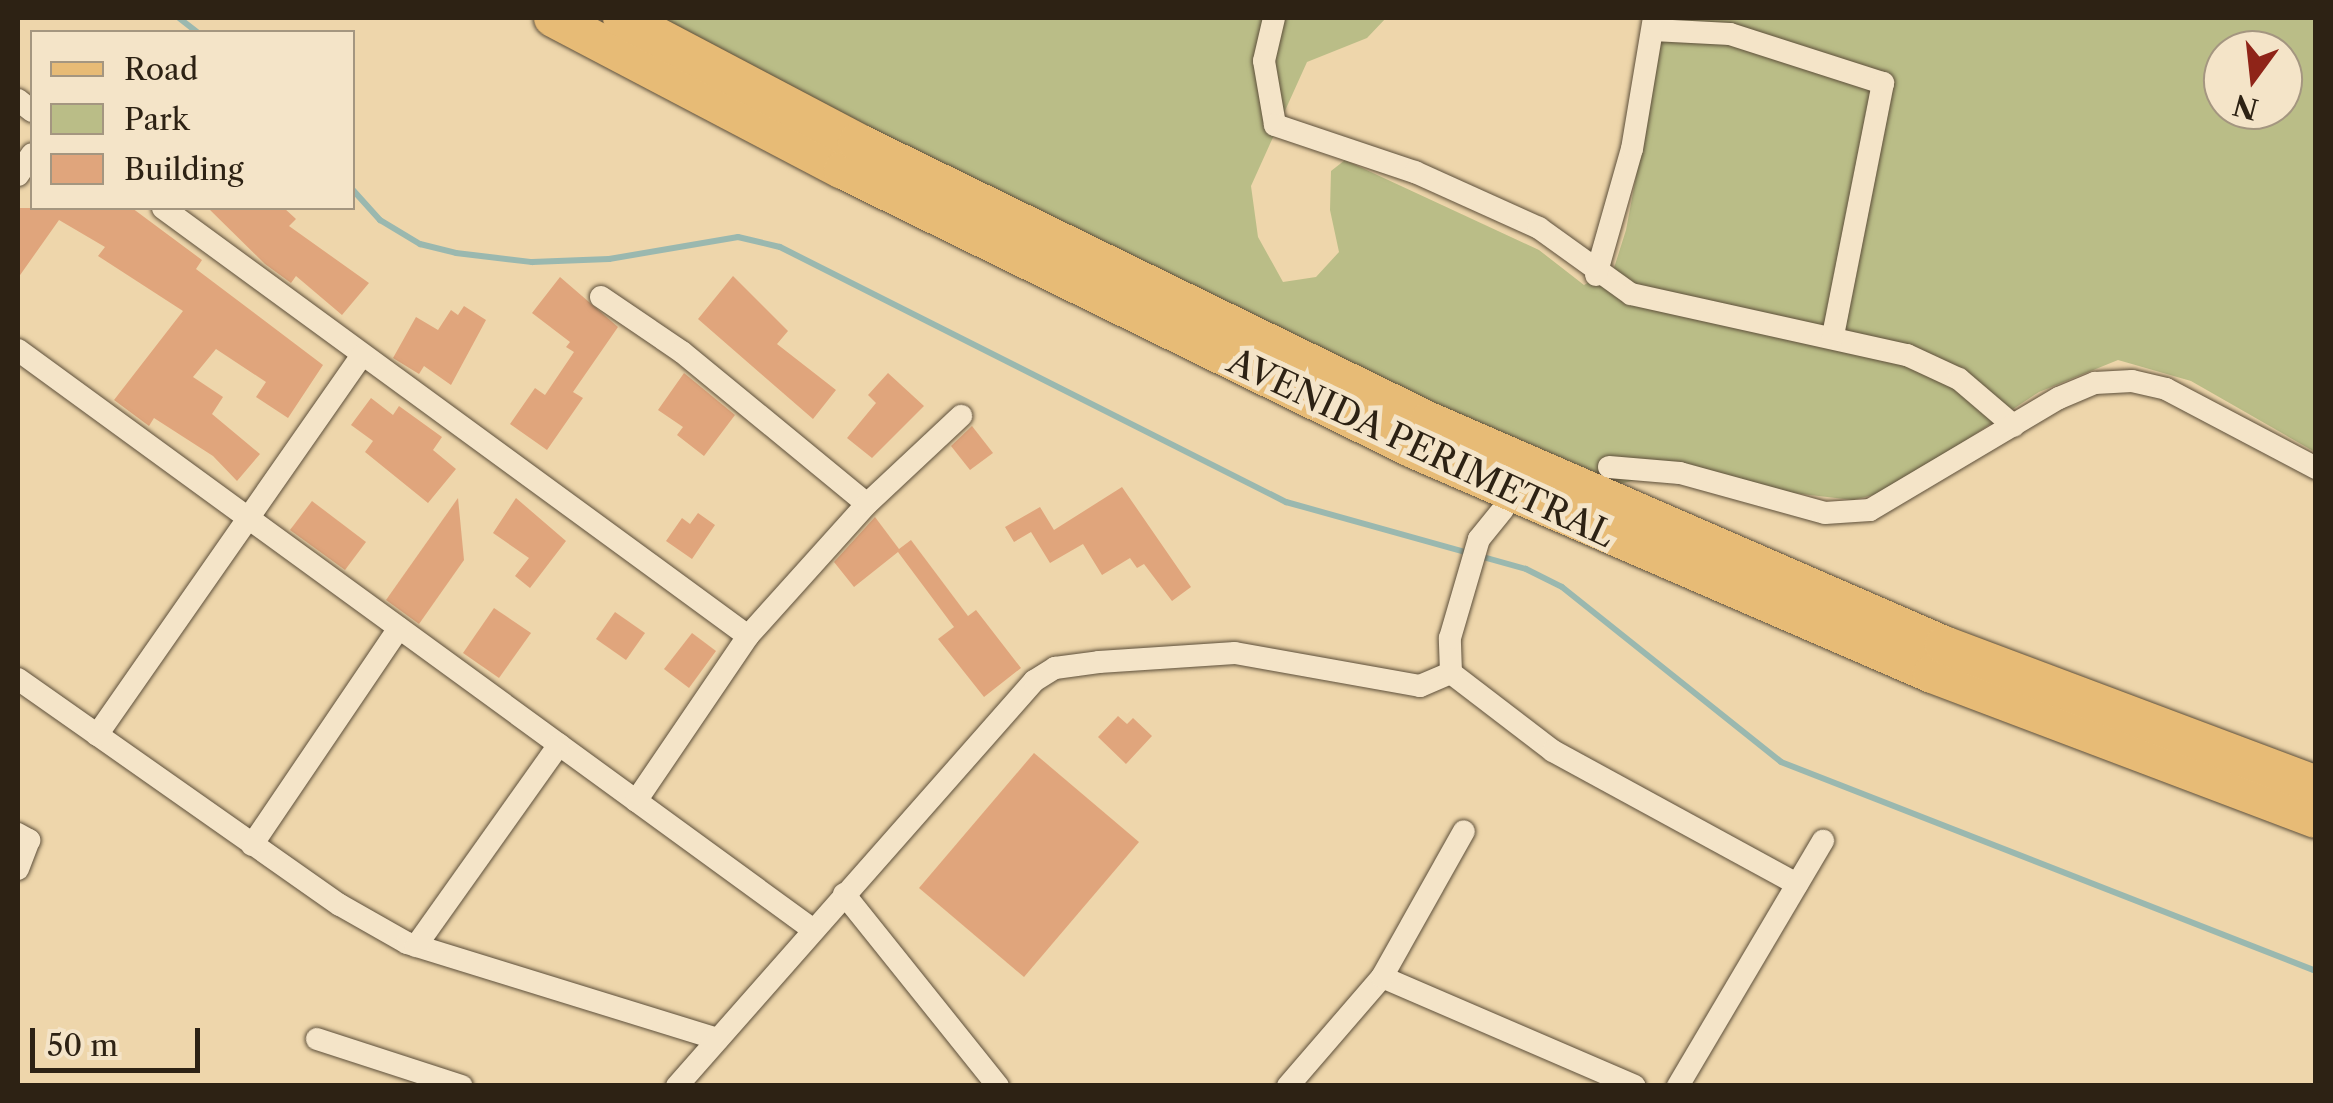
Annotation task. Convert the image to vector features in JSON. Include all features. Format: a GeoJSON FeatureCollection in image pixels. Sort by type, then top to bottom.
{"type":"FeatureCollection","features":[{"type":"Feature","properties":{"kind":"main road","name":"AVENIDA PERIMETRAL"},"geometry":{"type":"LineString","coordinates":[[553,18],[843,170],[1415,450],[1932,674],[2316,819]]}},
{"type":"Feature","properties":{"kind":"main road","name":"AVENIDA PERIMETRAL"},"geometry":{"type":"LineString","coordinates":[[622,18],[857,142],[1429,420],[1944,644],[2316,785]]}},
{"type":"Feature","properties":{"kind":"street"},"geometry":{"type":"LineString","coordinates":[[1274,18],[1264,61],[1276,125],[1415,172],[1539,228],[1574,249],[1596,275],[1631,294],[1698,312],[1834,336],[1907,354],[1959,379],[2014,426]]}},
{"type":"Feature","properties":{"kind":"street"},"geometry":{"type":"LineString","coordinates":[[1596,275],[1632,148],[1654,24],[1730,34],[1883,83],[1834,336]]}},
{"type":"Feature","properties":{"kind":"street"},"geometry":{"type":"LineString","coordinates":[[166,210],[748,636]]}},
{"type":"Feature","properties":{"kind":"street"},"geometry":{"type":"LineString","coordinates":[[602,297],[682,352],[868,504]]}},
{"type":"Feature","properties":{"kind":"street"},"geometry":{"type":"LineString","coordinates":[[18,350],[812,929]]}},
{"type":"Feature","properties":{"kind":"street"},"geometry":{"type":"LineString","coordinates":[[97,735],[362,354]]}},
{"type":"Feature","properties":{"kind":"street"},"geometry":{"type":"LineString","coordinates":[[1609,467],[1680,473],[1825,513],[1870,510],[2095,384],[2132,381],[2166,389],[2316,468]]}},
{"type":"Feature","properties":{"kind":"street"},"geometry":{"type":"LineString","coordinates":[[636,800],[748,636],[868,504],[961,416]]}},
{"type":"Feature","properties":{"kind":"street"},"geometry":{"type":"LineString","coordinates":[[1451,674],[1450,638],[1478,539],[1503,509]]}},
{"type":"Feature","properties":{"kind":"street"},"geometry":{"type":"LineString","coordinates":[[252,845],[399,628]]}},
{"type":"Feature","properties":{"kind":"street"},"geometry":{"type":"LineString","coordinates":[[677,1086],[1034,682],[1055,668],[1234,653],[1368,682],[1420,686],[1451,674]]}},
{"type":"Feature","properties":{"kind":"street"},"geometry":{"type":"LineString","coordinates":[[1451,674],[1553,751],[1797,884]]}},
{"type":"Feature","properties":{"kind":"street"},"geometry":{"type":"LineString","coordinates":[[18,679],[252,845],[416,946],[717,1040]]}},
{"type":"Feature","properties":{"kind":"street"},"geometry":{"type":"LineString","coordinates":[[416,946],[559,745]]}},
{"type":"Feature","properties":{"kind":"street"},"geometry":{"type":"LineString","coordinates":[[1288,1086],[1382,977],[1464,832]]}},
{"type":"Feature","properties":{"kind":"street"},"geometry":{"type":"LineString","coordinates":[[18,834],[29,840],[18,869]]}},
{"type":"Feature","properties":{"kind":"street"},"geometry":{"type":"LineString","coordinates":[[1678,1086],[1823,841]]}},
{"type":"Feature","properties":{"kind":"street"},"geometry":{"type":"LineString","coordinates":[[844,894],[998,1086]]}},
{"type":"Feature","properties":{"kind":"street"},"geometry":{"type":"LineString","coordinates":[[1382,977],[1635,1086]]}},
{"type":"Feature","properties":{"kind":"street"},"geometry":{"type":"LineString","coordinates":[[317,1039],[462,1086]]}},
{"type":"Feature","properties":{"kind":"green space"},"geometry":{"type":"Polygon","coordinates":[[[623,18],[1386,18],[1367,38],[1307,62],[1251,186],[1258,237],[1283,282],[1316,277],[1339,252],[1330,210],[1331,171],[1345,160],[1539,250],[1584,285],[1614,268],[1626,230],[1666,18],[2315,18],[2315,452],[2191,381],[2118,360],[2039,392],[1889,491],[1853,500],[1650,476],[1594,491],[623,18]]]}},
{"type":"Feature","properties":{"kind":"building"},"geometry":{"type":"Polygon","coordinates":[[[18,208],[135,210],[202,260],[196,269],[323,365],[288,418],[256,397],[266,382],[216,349],[193,377],[223,397],[212,414],[260,454],[237,481],[213,456],[154,418],[149,426],[114,400],[183,311],[98,256],[105,247],[59,220],[18,278],[18,208]]]}},
{"type":"Feature","properties":{"kind":"building"},"geometry":{"type":"Polygon","coordinates":[[[210,210],[286,210],[296,219],[289,226],[369,283],[342,315],[296,276],[291,283],[265,264],[210,210]]]}},
{"type":"Feature","properties":{"kind":"building"},"geometry":{"type":"Polygon","coordinates":[[[733,276],[788,331],[777,344],[836,390],[813,419],[698,319],[733,276]]]}},
{"type":"Feature","properties":{"kind":"building"},"geometry":{"type":"Polygon","coordinates":[[[560,277],[618,327],[573,392],[583,398],[547,450],[510,424],[535,388],[545,395],[574,352],[566,347],[570,342],[532,313],[560,277]]]}},
{"type":"Feature","properties":{"kind":"building"},"geometry":{"type":"Polygon","coordinates":[[[464,306],[486,320],[451,385],[424,366],[419,374],[393,358],[416,317],[438,330],[451,310],[458,315],[464,306]]]}},
{"type":"Feature","properties":{"kind":"building"},"geometry":{"type":"Polygon","coordinates":[[[684,373],[735,415],[704,456],[677,435],[683,427],[658,410],[684,373]]]}},
{"type":"Feature","properties":{"kind":"building"},"geometry":{"type":"Polygon","coordinates":[[[888,373],[924,406],[872,458],[847,438],[876,403],[868,395],[888,373]]]}},
{"type":"Feature","properties":{"kind":"building"},"geometry":{"type":"Polygon","coordinates":[[[371,398],[393,415],[399,406],[442,437],[433,450],[456,469],[428,503],[365,452],[373,441],[351,425],[371,398]]]}},
{"type":"Feature","properties":{"kind":"building"},"geometry":{"type":"Polygon","coordinates":[[[972,426],[993,453],[970,470],[951,446],[972,426]]]}},
{"type":"Feature","properties":{"kind":"building"},"geometry":{"type":"Polygon","coordinates":[[[1122,487],[1191,587],[1172,601],[1144,564],[1137,568],[1130,558],[1102,575],[1083,544],[1050,563],[1031,532],[1014,542],[1005,527],[1040,507],[1054,530],[1122,487]]]}},
{"type":"Feature","properties":{"kind":"building"},"geometry":{"type":"Polygon","coordinates":[[[458,498],[464,560],[419,624],[386,600],[458,498]]]}},
{"type":"Feature","properties":{"kind":"building"},"geometry":{"type":"Polygon","coordinates":[[[516,498],[566,541],[530,588],[515,576],[529,558],[493,533],[516,498]]]}},
{"type":"Feature","properties":{"kind":"building"},"geometry":{"type":"Polygon","coordinates":[[[312,501],[366,542],[345,570],[290,530],[312,501]]]}},
{"type":"Feature","properties":{"kind":"building"},"geometry":{"type":"Polygon","coordinates":[[[698,513],[715,525],[692,559],[666,541],[682,518],[690,524],[698,513]]]}},
{"type":"Feature","properties":{"kind":"building"},"geometry":{"type":"Polygon","coordinates":[[[875,517],[899,549],[911,540],[968,616],[976,610],[1021,668],[984,697],[938,639],[954,627],[898,552],[854,587],[834,562],[875,517]]]}},
{"type":"Feature","properties":{"kind":"building"},"geometry":{"type":"Polygon","coordinates":[[[494,608],[531,633],[499,678],[463,653],[494,608]]]}},
{"type":"Feature","properties":{"kind":"building"},"geometry":{"type":"Polygon","coordinates":[[[615,612],[645,633],[626,660],[596,639],[615,612]]]}},
{"type":"Feature","properties":{"kind":"building"},"geometry":{"type":"Polygon","coordinates":[[[692,633],[716,651],[689,688],[664,669],[692,633]]]}},
{"type":"Feature","properties":{"kind":"building"},"geometry":{"type":"Polygon","coordinates":[[[1118,716],[1127,724],[1133,718],[1152,736],[1126,764],[1098,737],[1118,716]]]}},
{"type":"Feature","properties":{"kind":"building"},"geometry":{"type":"Polygon","coordinates":[[[1034,753],[1139,842],[1024,977],[919,888],[1034,753]]]}},
{"type":"Feature","properties":{"kind":"waterway"},"geometry":{"type":"LineString","coordinates":[[179,18],[194,30]]}},
{"type":"Feature","properties":{"kind":"waterway"},"geometry":{"type":"LineString","coordinates":[[355,192],[380,220],[420,244],[456,253],[532,262],[609,259],[738,237],[780,247],[1286,502],[1526,569],[1562,587],[1781,762],[2316,971]]}}]}
